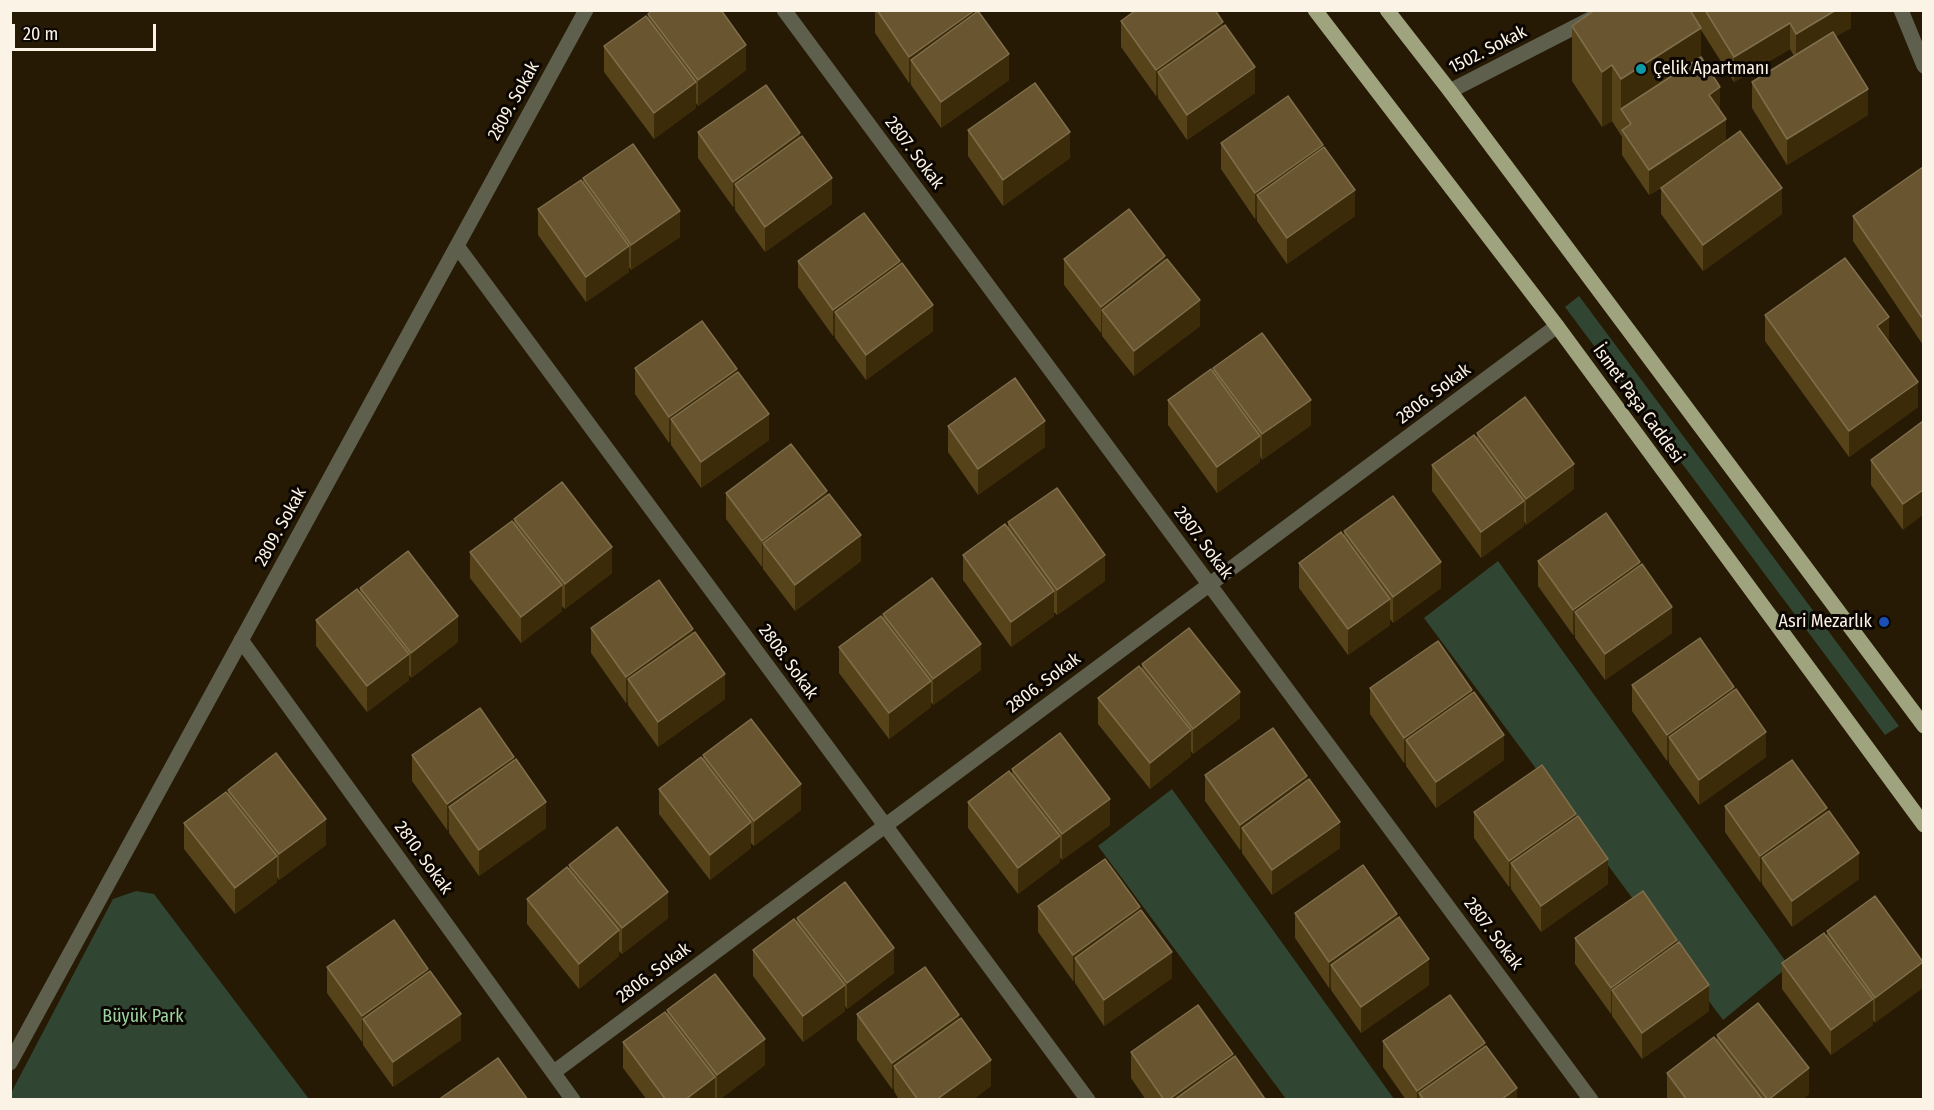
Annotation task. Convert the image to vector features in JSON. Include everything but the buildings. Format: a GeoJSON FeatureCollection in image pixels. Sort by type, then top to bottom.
{"type":"FeatureCollection","features":[{"type":"Feature","properties":{"kind":"main road","name":"İsmet Paşa Caddesi"},"geometry":{"type":"LineString","coordinates":[[1315,10],[1557,326],[1923,825]]}},
{"type":"Feature","properties":{"kind":"main road","name":"İsmet Paşa Caddesi"},"geometry":{"type":"LineString","coordinates":[[1387,10],[1450,91],[1923,726]]}},
{"type":"Feature","properties":{"kind":"street","name":"2809. Sokak"},"geometry":{"type":"LineString","coordinates":[[10,1063],[586,10]]}},
{"type":"Feature","properties":{"kind":"street","name":"2807. Sokak"},"geometry":{"type":"LineString","coordinates":[[784,10],[1591,1100]]}},
{"type":"Feature","properties":{"kind":"street","name":"1502. Sokak"},"geometry":{"type":"LineString","coordinates":[[1450,91],[1608,10]]}},
{"type":"Feature","properties":{"kind":"street"},"geometry":{"type":"LineString","coordinates":[[1901,10],[1923,66]]}},
{"type":"Feature","properties":{"kind":"street","name":"2808. Sokak"},"geometry":{"type":"LineString","coordinates":[[457,246],[1088,1100]]}},
{"type":"Feature","properties":{"kind":"street","name":"2806. Sokak"},"geometry":{"type":"LineString","coordinates":[[554,1072],[1557,326]]}},
{"type":"Feature","properties":{"kind":"street","name":"2810. Sokak"},"geometry":{"type":"LineString","coordinates":[[241,640],[573,1100]]}},
{"type":"Feature","properties":{"kind":"green space"},"geometry":{"type":"Polygon","coordinates":[[[1579,296],[1899,726],[1885,735],[1565,307],[1579,296]]]}},
{"type":"Feature","properties":{"kind":"green space"},"geometry":{"type":"Polygon","coordinates":[[[1498,561],[1789,966],[1723,1020],[1424,618],[1498,561]]]}},
{"type":"Feature","properties":{"kind":"green space"},"geometry":{"type":"Polygon","coordinates":[[[1172,789],[1394,1099],[1286,1099],[1098,846],[1172,789]]]}},
{"type":"Feature","properties":{"kind":"green space","name":"Büyük Park"},"geometry":{"type":"Polygon","coordinates":[[[136,891],[154,894],[309,1099],[11,1099],[11,1093],[113,899],[136,891]]]}},
{"type":"Feature","properties":{"kind":"place","name":"Çelik Apartmanı"},"geometry":{"type":"Point","coordinates":[1641,69]}},
{"type":"Feature","properties":{"kind":"place","name":"Asri Mezarlık"},"geometry":{"type":"Point","coordinates":[1884,622]}}]}
